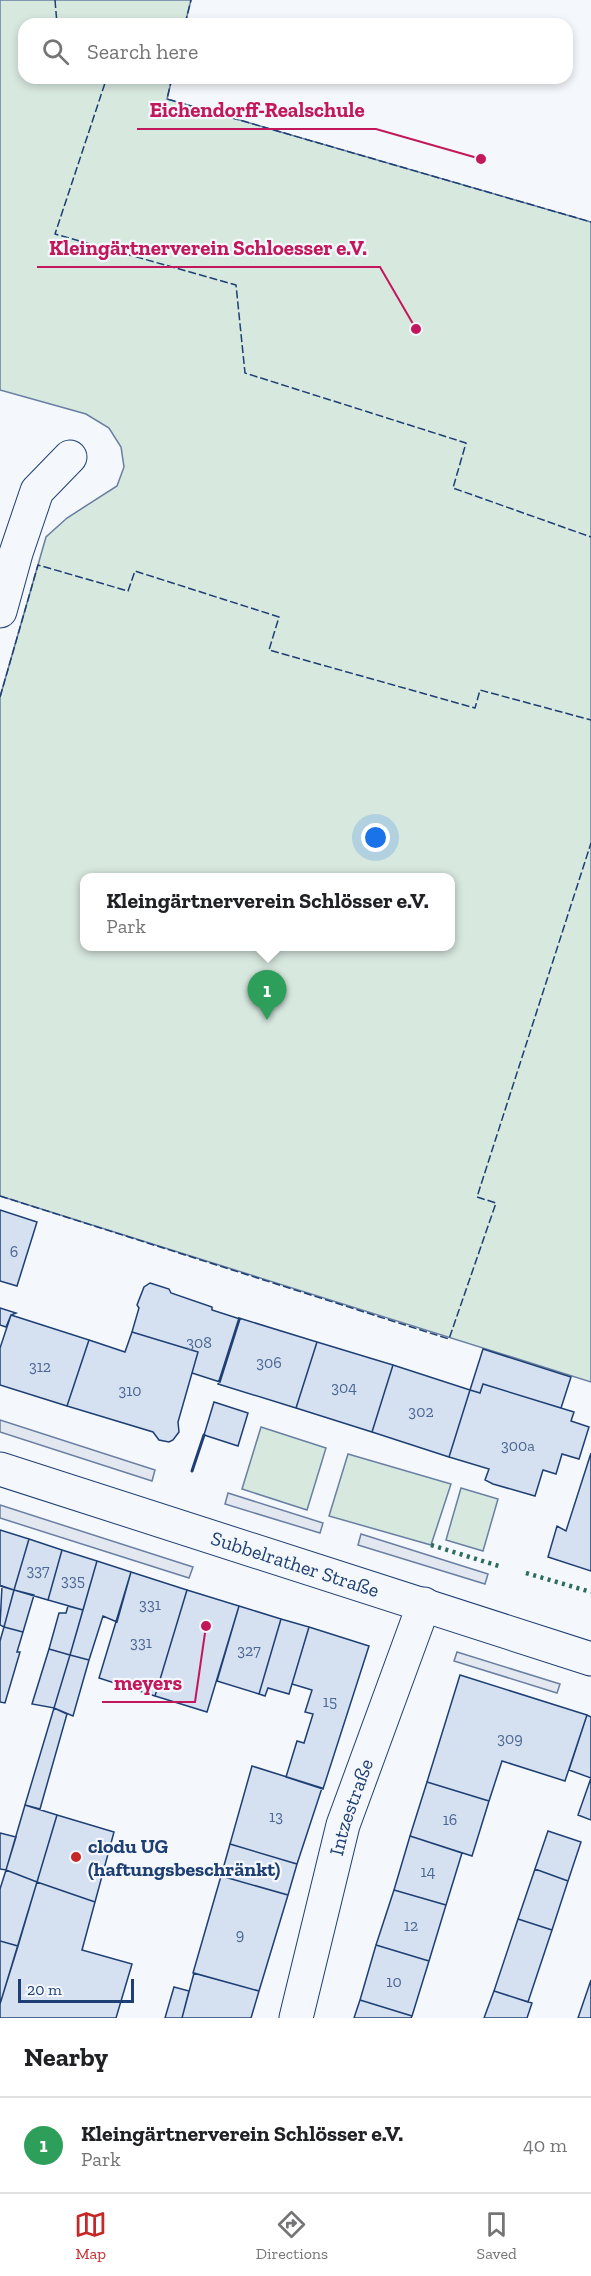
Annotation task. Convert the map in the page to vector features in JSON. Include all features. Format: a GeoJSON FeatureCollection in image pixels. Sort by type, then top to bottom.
{"type":"FeatureCollection","features":[{"type":"Feature","properties":{"kind":"main road"},"geometry":{"type":"LineString","coordinates":[[0,611],[37,491],[70,457]]}},
{"type":"Feature","properties":{"kind":"main road","name":"Subbelrather Straße"},"geometry":{"type":"LineString","coordinates":[[0,1468],[591,1659]]}},
{"type":"Feature","properties":{"kind":"main road","name":"Intzestraße"},"geometry":{"type":"LineString","coordinates":[[296,2018],[343,1825],[424,1604]]}},
{"type":"Feature","properties":{"kind":"shaded area"},"geometry":{"type":"Polygon","coordinates":[[[0,0],[191,0],[186,18],[18,18],[18,84],[171,84],[167,99],[591,222],[591,1382],[0,1196],[0,697],[46,537],[67,518],[117,486],[124,467],[121,447],[109,428],[86,414],[0,390],[0,0]]]}},
{"type":"Feature","properties":{"kind":"shaded area"},"geometry":{"type":"Polygon","coordinates":[[[0,1420],[155,1470],[152,1481],[0,1432],[0,1420]]]}},
{"type":"Feature","properties":{"kind":"shaded area"},"geometry":{"type":"Polygon","coordinates":[[[261,1427],[326,1448],[307,1510],[242,1489],[261,1427]]]}},
{"type":"Feature","properties":{"kind":"shaded area"},"geometry":{"type":"Polygon","coordinates":[[[348,1454],[451,1484],[431,1545],[329,1516],[348,1454]]]}},
{"type":"Feature","properties":{"kind":"shaded area"},"geometry":{"type":"Polygon","coordinates":[[[461,1488],[498,1499],[483,1551],[446,1540],[461,1488]]]}},
{"type":"Feature","properties":{"kind":"shaded area"},"geometry":{"type":"Polygon","coordinates":[[[228,1493],[323,1523],[320,1533],[225,1504],[228,1493]]]}},
{"type":"Feature","properties":{"kind":"shaded area"},"geometry":{"type":"Polygon","coordinates":[[[0,1505],[193,1567],[189,1578],[0,1518],[0,1505]]]}},
{"type":"Feature","properties":{"kind":"shaded area"},"geometry":{"type":"Polygon","coordinates":[[[361,1534],[488,1574],[485,1584],[358,1545],[361,1534]]]}},
{"type":"Feature","properties":{"kind":"shaded area"},"geometry":{"type":"Polygon","coordinates":[[[457,1652],[560,1684],[557,1693],[454,1661],[457,1652]]]}},
{"type":"Feature","properties":{"kind":"building"},"geometry":{"type":"Polygon","coordinates":[[[0,1210],[37,1222],[17,1286],[0,1281],[0,1210]]]}},
{"type":"Feature","properties":{"kind":"building"},"geometry":{"type":"Polygon","coordinates":[[[150,1283],[212,1307],[212,1310],[240,1319],[220,1382],[192,1373],[198,1352],[132,1332],[139,1308],[137,1305],[144,1287],[150,1283]]]}},
{"type":"Feature","properties":{"kind":"building"},"geometry":{"type":"Polygon","coordinates":[[[0,1308],[16,1313],[11,1315],[6,1327],[0,1325],[0,1308]]]}},
{"type":"Feature","properties":{"kind":"building"},"geometry":{"type":"Polygon","coordinates":[[[11,1315],[89,1340],[67,1406],[0,1385],[0,1348],[11,1315]]]}},
{"type":"Feature","properties":{"kind":"building"},"geometry":{"type":"Polygon","coordinates":[[[239,1318],[317,1342],[296,1408],[218,1384],[239,1318]]]}},
{"type":"Feature","properties":{"kind":"building"},"geometry":{"type":"Polygon","coordinates":[[[132,1332],[198,1352],[178,1422],[179,1432],[169,1442],[159,1440],[153,1432],[67,1406],[89,1340],[125,1352],[132,1332]]]}},
{"type":"Feature","properties":{"kind":"building"},"geometry":{"type":"Polygon","coordinates":[[[317,1342],[393,1365],[372,1432],[296,1408],[317,1342]]]}},
{"type":"Feature","properties":{"kind":"building"},"geometry":{"type":"Polygon","coordinates":[[[483,1349],[571,1377],[561,1408],[483,1384],[480,1393],[470,1390],[483,1349]]]}},
{"type":"Feature","properties":{"kind":"building"},"geometry":{"type":"Polygon","coordinates":[[[393,1365],[470,1390],[449,1457],[372,1432],[393,1365]]]}},
{"type":"Feature","properties":{"kind":"building"},"geometry":{"type":"Polygon","coordinates":[[[483,1384],[574,1412],[571,1421],[589,1427],[579,1459],[562,1454],[556,1474],[543,1470],[535,1496],[493,1484],[485,1480],[489,1469],[449,1457],[470,1390],[480,1393],[483,1384]]]}},
{"type":"Feature","properties":{"kind":"building"},"geometry":{"type":"Polygon","coordinates":[[[214,1402],[248,1413],[238,1446],[204,1435],[214,1402]]]}},
{"type":"Feature","properties":{"kind":"building"},"geometry":{"type":"Polygon","coordinates":[[[591,1453],[591,1571],[548,1557],[557,1526],[566,1531],[591,1453]]]}},
{"type":"Feature","properties":{"kind":"building"},"geometry":{"type":"Polygon","coordinates":[[[0,1530],[29,1539],[14,1590],[0,1586],[0,1530]]]}},
{"type":"Feature","properties":{"kind":"building"},"geometry":{"type":"Polygon","coordinates":[[[29,1539],[62,1550],[48,1600],[14,1590],[29,1539]]]}},
{"type":"Feature","properties":{"kind":"building"},"geometry":{"type":"Polygon","coordinates":[[[62,1550],[97,1561],[83,1610],[48,1600],[62,1550]]]}},
{"type":"Feature","properties":{"kind":"building"},"geometry":{"type":"Polygon","coordinates":[[[97,1561],[131,1572],[117,1622],[103,1616],[89,1660],[70,1655],[97,1561]]]}},
{"type":"Feature","properties":{"kind":"building"},"geometry":{"type":"Polygon","coordinates":[[[131,1572],[187,1590],[155,1696],[99,1678],[131,1572]]]}},
{"type":"Feature","properties":{"kind":"building"},"geometry":{"type":"Polygon","coordinates":[[[2,1586],[14,1590],[4,1627],[0,1625],[2,1586]]]}},
{"type":"Feature","properties":{"kind":"building"},"geometry":{"type":"Polygon","coordinates":[[[14,1590],[34,1595],[23,1632],[4,1627],[14,1590]]]}},
{"type":"Feature","properties":{"kind":"building"},"geometry":{"type":"Polygon","coordinates":[[[187,1590],[239,1606],[207,1712],[155,1696],[187,1590]]]}},
{"type":"Feature","properties":{"kind":"building"},"geometry":{"type":"Polygon","coordinates":[[[68,1606],[83,1610],[70,1655],[49,1649],[59,1613],[66,1613],[68,1606]]]}},
{"type":"Feature","properties":{"kind":"building"},"geometry":{"type":"Polygon","coordinates":[[[239,1606],[281,1619],[259,1694],[217,1681],[239,1606]]]}},
{"type":"Feature","properties":{"kind":"building"},"geometry":{"type":"Polygon","coordinates":[[[281,1619],[309,1627],[289,1694],[268,1688],[265,1696],[259,1694],[281,1619]]]}},
{"type":"Feature","properties":{"kind":"building"},"geometry":{"type":"Polygon","coordinates":[[[4,1627],[23,1632],[17,1652],[20,1652],[5,1703],[0,1702],[0,1641],[4,1627]]]}},
{"type":"Feature","properties":{"kind":"building"},"geometry":{"type":"Polygon","coordinates":[[[309,1627],[369,1646],[323,1789],[286,1777],[297,1741],[304,1743],[313,1714],[305,1712],[312,1690],[292,1684],[309,1627]]]}},
{"type":"Feature","properties":{"kind":"building"},"geometry":{"type":"Polygon","coordinates":[[[49,1649],[70,1655],[54,1708],[32,1704],[49,1649]]]}},
{"type":"Feature","properties":{"kind":"building"},"geometry":{"type":"Polygon","coordinates":[[[70,1655],[89,1660],[73,1716],[54,1708],[70,1655]]]}},
{"type":"Feature","properties":{"kind":"building"},"geometry":{"type":"Polygon","coordinates":[[[460,1675],[587,1715],[565,1781],[502,1761],[489,1801],[427,1782],[460,1675]]]}},
{"type":"Feature","properties":{"kind":"building"},"geometry":{"type":"Polygon","coordinates":[[[54,1708],[67,1714],[40,1809],[25,1805],[54,1708]]]}},
{"type":"Feature","properties":{"kind":"building"},"geometry":{"type":"Polygon","coordinates":[[[587,1715],[591,1717],[591,1778],[569,1770],[587,1715]]]}},
{"type":"Feature","properties":{"kind":"building"},"geometry":{"type":"Polygon","coordinates":[[[252,1766],[322,1788],[297,1864],[230,1844],[252,1766]]]}},
{"type":"Feature","properties":{"kind":"building"},"geometry":{"type":"Polygon","coordinates":[[[591,1778],[591,1820],[578,1815],[591,1778]]]}},
{"type":"Feature","properties":{"kind":"building"},"geometry":{"type":"Polygon","coordinates":[[[427,1782],[489,1801],[472,1856],[410,1836],[427,1782]]]}},
{"type":"Feature","properties":{"kind":"building"},"geometry":{"type":"Polygon","coordinates":[[[25,1805],[57,1815],[37,1882],[6,1870],[25,1805]]]}},
{"type":"Feature","properties":{"kind":"building","name":"clodu UG (haftungsbeschränkt)"},"geometry":{"type":"Polygon","coordinates":[[[57,1815],[114,1832],[95,1902],[37,1882],[57,1815]]]}},
{"type":"Feature","properties":{"kind":"building"},"geometry":{"type":"Polygon","coordinates":[[[548,1831],[581,1842],[568,1881],[535,1869],[548,1831]]]}},
{"type":"Feature","properties":{"kind":"building"},"geometry":{"type":"Polygon","coordinates":[[[0,1833],[16,1837],[6,1870],[0,1869],[0,1833]]]}},
{"type":"Feature","properties":{"kind":"building"},"geometry":{"type":"Polygon","coordinates":[[[410,1836],[462,1853],[446,1905],[394,1890],[410,1836]]]}},
{"type":"Feature","properties":{"kind":"building"},"geometry":{"type":"Polygon","coordinates":[[[230,1844],[297,1864],[288,1895],[221,1876],[230,1844]]]}},
{"type":"Feature","properties":{"kind":"building"},"geometry":{"type":"Polygon","coordinates":[[[535,1869],[568,1881],[552,1930],[518,1919],[535,1869]]]}},
{"type":"Feature","properties":{"kind":"building"},"geometry":{"type":"Polygon","coordinates":[[[6,1870],[37,1882],[18,1946],[0,1941],[0,1889],[6,1870]]]}},
{"type":"Feature","properties":{"kind":"building"},"geometry":{"type":"Polygon","coordinates":[[[221,1876],[288,1895],[259,1991],[193,1973],[221,1876]]]}},
{"type":"Feature","properties":{"kind":"building"},"geometry":{"type":"Polygon","coordinates":[[[37,1882],[95,1902],[82,1950],[132,1964],[116,2018],[0,2018],[0,2004],[37,1882]]]}},
{"type":"Feature","properties":{"kind":"building"},"geometry":{"type":"Polygon","coordinates":[[[394,1890],[446,1905],[429,1961],[376,1945],[394,1890]]]}},
{"type":"Feature","properties":{"kind":"building"},"geometry":{"type":"Polygon","coordinates":[[[518,1919],[552,1930],[528,2002],[494,1991],[518,1919]]]}},
{"type":"Feature","properties":{"kind":"building"},"geometry":{"type":"Polygon","coordinates":[[[0,1941],[18,1946],[0,2004],[0,1941]]]}},
{"type":"Feature","properties":{"kind":"building"},"geometry":{"type":"Polygon","coordinates":[[[376,1945],[429,1961],[412,2016],[360,2000],[376,1945]]]}},
{"type":"Feature","properties":{"kind":"building"},"geometry":{"type":"Polygon","coordinates":[[[194,1973],[259,1991],[251,2018],[182,2018],[194,1973]]]}},
{"type":"Feature","properties":{"kind":"building"},"geometry":{"type":"Polygon","coordinates":[[[591,1980],[591,2018],[578,2018],[591,1980]]]}},
{"type":"Feature","properties":{"kind":"building"},"geometry":{"type":"Polygon","coordinates":[[[174,1987],[189,1991],[182,2018],[165,2018],[174,1987]]]}},
{"type":"Feature","properties":{"kind":"building"},"geometry":{"type":"Polygon","coordinates":[[[494,1991],[532,2003],[527,2018],[484,2018],[494,1991]]]}},
{"type":"Feature","properties":{"kind":"building"},"geometry":{"type":"Polygon","coordinates":[[[360,2000],[412,2016],[411,2018],[354,2018],[360,2000]]]}},
{"type":"Feature","properties":{"kind":"hedge"},"geometry":{"type":"LineString","coordinates":[[431,1545],[502,1567]]}},
{"type":"Feature","properties":{"kind":"hedge"},"geometry":{"type":"LineString","coordinates":[[526,1573],[591,1592]]}},
{"type":"Feature","properties":{"kind":"fence"},"geometry":{"type":"LineString","coordinates":[[55,0],[56,18]]}},
{"type":"Feature","properties":{"kind":"fence"},"geometry":{"type":"LineString","coordinates":[[186,18],[191,0]]}},
{"type":"Feature","properties":{"kind":"fence"},"geometry":{"type":"LineString","coordinates":[[105,84],[55,234],[236,285],[245,373],[466,443],[453,488],[591,537]]}},
{"type":"Feature","properties":{"kind":"fence"},"geometry":{"type":"LineString","coordinates":[[171,84],[167,99],[591,222]]}},
{"type":"Feature","properties":{"kind":"fence"},"geometry":{"type":"LineString","coordinates":[[0,697],[38,565],[128,591],[135,571],[279,617],[269,650],[475,708],[480,690],[591,720]]}},
{"type":"Feature","properties":{"kind":"fence"},"geometry":{"type":"LineString","coordinates":[[0,1196],[449,1339],[496,1203],[477,1197],[591,843]]}},
{"type":"Feature","properties":{"kind":"wall"},"geometry":{"type":"LineString","coordinates":[[192,1471],[204,1435]]}},
{"type":"Feature","properties":{"kind":"place","name":"Eichendorff-Realschule"},"geometry":{"type":"Point","coordinates":[481,159]}},
{"type":"Feature","properties":{"kind":"place","name":"Kleingärtnerverein Schloesser e.V."},"geometry":{"type":"Point","coordinates":[416,329]}},
{"type":"Feature","properties":{"kind":"place","name":"Kleingärtnerverein Schlösser e.V."},"geometry":{"type":"Point","coordinates":[267,1020]}},
{"type":"Feature","properties":{"kind":"place","name":"meyers"},"geometry":{"type":"Point","coordinates":[206,1626]}},
{"type":"Feature","properties":{"kind":"place","name":"clodu UG (haftungsbeschränkt)"},"geometry":{"type":"Point","coordinates":[76,1857]}}]}
